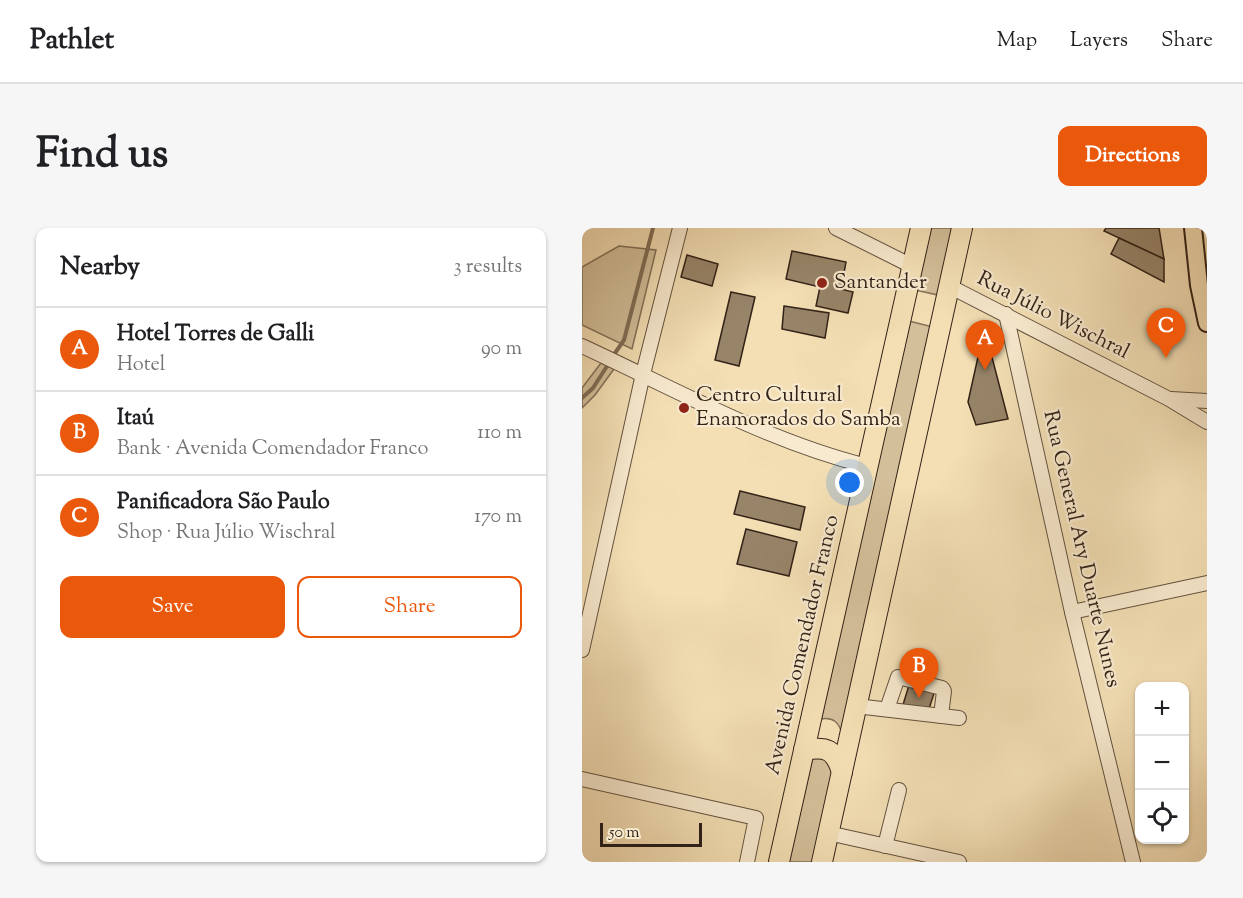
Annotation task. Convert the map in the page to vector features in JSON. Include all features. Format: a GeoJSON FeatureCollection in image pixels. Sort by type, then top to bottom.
{"type":"FeatureCollection","features":[{"type":"Feature","properties":{"kind":"highway","name":"Avenida Comendador Franco"},"geometry":{"type":"LineString","coordinates":[[779,862],[921,228]]}},
{"type":"Feature","properties":{"kind":"highway"},"geometry":{"type":"LineString","coordinates":[[822,862],[962,228]]}},
{"type":"Feature","properties":{"kind":"highway"},"geometry":{"type":"LineString","coordinates":[[804,750],[824,748],[838,760],[842,772]]}},
{"type":"Feature","properties":{"kind":"main road"},"geometry":{"type":"LineString","coordinates":[[1193,228],[1198,285],[1207,323]]}},
{"type":"Feature","properties":{"kind":"street"},"geometry":{"type":"LineString","coordinates":[[582,650],[644,374],[680,228]]}},
{"type":"Feature","properties":{"kind":"street"},"geometry":{"type":"LineString","coordinates":[[836,228],[912,266]]}},
{"type":"Feature","properties":{"kind":"street","name":"Rua Júlio Wischral"},"geometry":{"type":"LineString","coordinates":[[949,286],[1169,399],[1207,422]]}},
{"type":"Feature","properties":{"kind":"street","name":"Rua General Ary Duarte Nunes"},"geometry":{"type":"LineString","coordinates":[[1006,314],[1072,612],[1133,862]]}},
{"type":"Feature","properties":{"kind":"street"},"geometry":{"type":"LineString","coordinates":[[582,345],[738,421],[798,444],[867,466]]}},
{"type":"Feature","properties":{"kind":"street","name":"Rua Júlio Wischral"},"geometry":{"type":"LineString","coordinates":[[1169,399],[1207,401]]}},
{"type":"Feature","properties":{"kind":"street"},"geometry":{"type":"LineString","coordinates":[[1072,612],[1207,583]]}},
{"type":"Feature","properties":{"kind":"street"},"geometry":{"type":"LineString","coordinates":[[887,710],[898,677],[942,688],[944,691],[941,716]]}},
{"type":"Feature","properties":{"kind":"street"},"geometry":{"type":"LineString","coordinates":[[856,706],[959,718]]}},
{"type":"Feature","properties":{"kind":"street"},"geometry":{"type":"LineString","coordinates":[[582,779],[756,818],[747,862]]}},
{"type":"Feature","properties":{"kind":"street"},"geometry":{"type":"LineString","coordinates":[[885,846],[899,790]]}},
{"type":"Feature","properties":{"kind":"street"},"geometry":{"type":"LineString","coordinates":[[828,833],[959,862]]}},
{"type":"Feature","properties":{"kind":"shaded area"},"geometry":{"type":"Polygon","coordinates":[[[928,228],[953,228],[938,295],[915,290],[928,228]]]}},
{"type":"Feature","properties":{"kind":"shaded area"},"geometry":{"type":"Polygon","coordinates":[[[619,246],[656,250],[632,349],[582,325],[582,267],[619,246]]]}},
{"type":"Feature","properties":{"kind":"shaded area"},"geometry":{"type":"Polygon","coordinates":[[[909,321],[933,327],[842,734],[835,721],[821,719],[909,321]]]}},
{"type":"Feature","properties":{"kind":"shaded area"},"geometry":{"type":"Polygon","coordinates":[[[601,363],[614,369],[595,395],[582,408],[582,388],[601,363]]]}},
{"type":"Feature","properties":{"kind":"shaded area"},"geometry":{"type":"Polygon","coordinates":[[[813,756],[827,757],[833,769],[813,862],[789,862],[813,756]]]}},
{"type":"Feature","properties":{"kind":"building"},"geometry":{"type":"Polygon","coordinates":[[[1106,228],[1159,228],[1164,259],[1104,231],[1106,228]]]}},
{"type":"Feature","properties":{"kind":"building"},"geometry":{"type":"Polygon","coordinates":[[[1119,238],[1164,259],[1164,282],[1111,254],[1119,238]]]}},
{"type":"Feature","properties":{"kind":"building","name":"Santander"},"geometry":{"type":"Polygon","coordinates":[[[792,251],[846,262],[841,289],[853,292],[848,313],[816,306],[820,287],[786,279],[792,251]]]}},
{"type":"Feature","properties":{"kind":"building"},"geometry":{"type":"Polygon","coordinates":[[[687,255],[718,264],[712,286],[681,277],[687,255]]]}},
{"type":"Feature","properties":{"kind":"building"},"geometry":{"type":"Polygon","coordinates":[[[731,292],[755,297],[739,366],[715,360],[731,292]]]}},
{"type":"Feature","properties":{"kind":"building"},"geometry":{"type":"Polygon","coordinates":[[[784,306],[829,313],[825,338],[782,329],[784,306]]]}},
{"type":"Feature","properties":{"kind":"building"},"geometry":{"type":"Polygon","coordinates":[[[987,338],[1008,419],[976,425],[968,402],[982,339],[987,338]]]}},
{"type":"Feature","properties":{"kind":"building"},"geometry":{"type":"Polygon","coordinates":[[[740,491],[805,507],[800,530],[734,514],[740,491]]]}},
{"type":"Feature","properties":{"kind":"building"},"geometry":{"type":"Polygon","coordinates":[[[746,529],[797,542],[789,576],[737,564],[746,529]]]}},
{"type":"Feature","properties":{"kind":"building"},"geometry":{"type":"Polygon","coordinates":[[[910,682],[936,687],[928,712],[902,708],[910,682]]]}},
{"type":"Feature","properties":{"kind":"waterway"},"geometry":{"type":"LineString","coordinates":[[613,356],[624,340],[653,228]]}},
{"type":"Feature","properties":{"kind":"waterway"},"geometry":{"type":"LineString","coordinates":[[582,398],[593,388],[609,363]]}},
{"type":"Feature","properties":{"kind":"place","name":"Santander"},"geometry":{"type":"Point","coordinates":[822,283]}},
{"type":"Feature","properties":{"kind":"place","name":"Panificadora São Paulo"},"geometry":{"type":"Point","coordinates":[1166,358]}},
{"type":"Feature","properties":{"kind":"place","name":"Hotel Torres de Galli"},"geometry":{"type":"Point","coordinates":[985,370]}},
{"type":"Feature","properties":{"kind":"place","name":"Centro Cultural Enamorados do Samba"},"geometry":{"type":"Point","coordinates":[684,408]}},
{"type":"Feature","properties":{"kind":"place","name":"Itaú"},"geometry":{"type":"Point","coordinates":[919,698]}}]}
